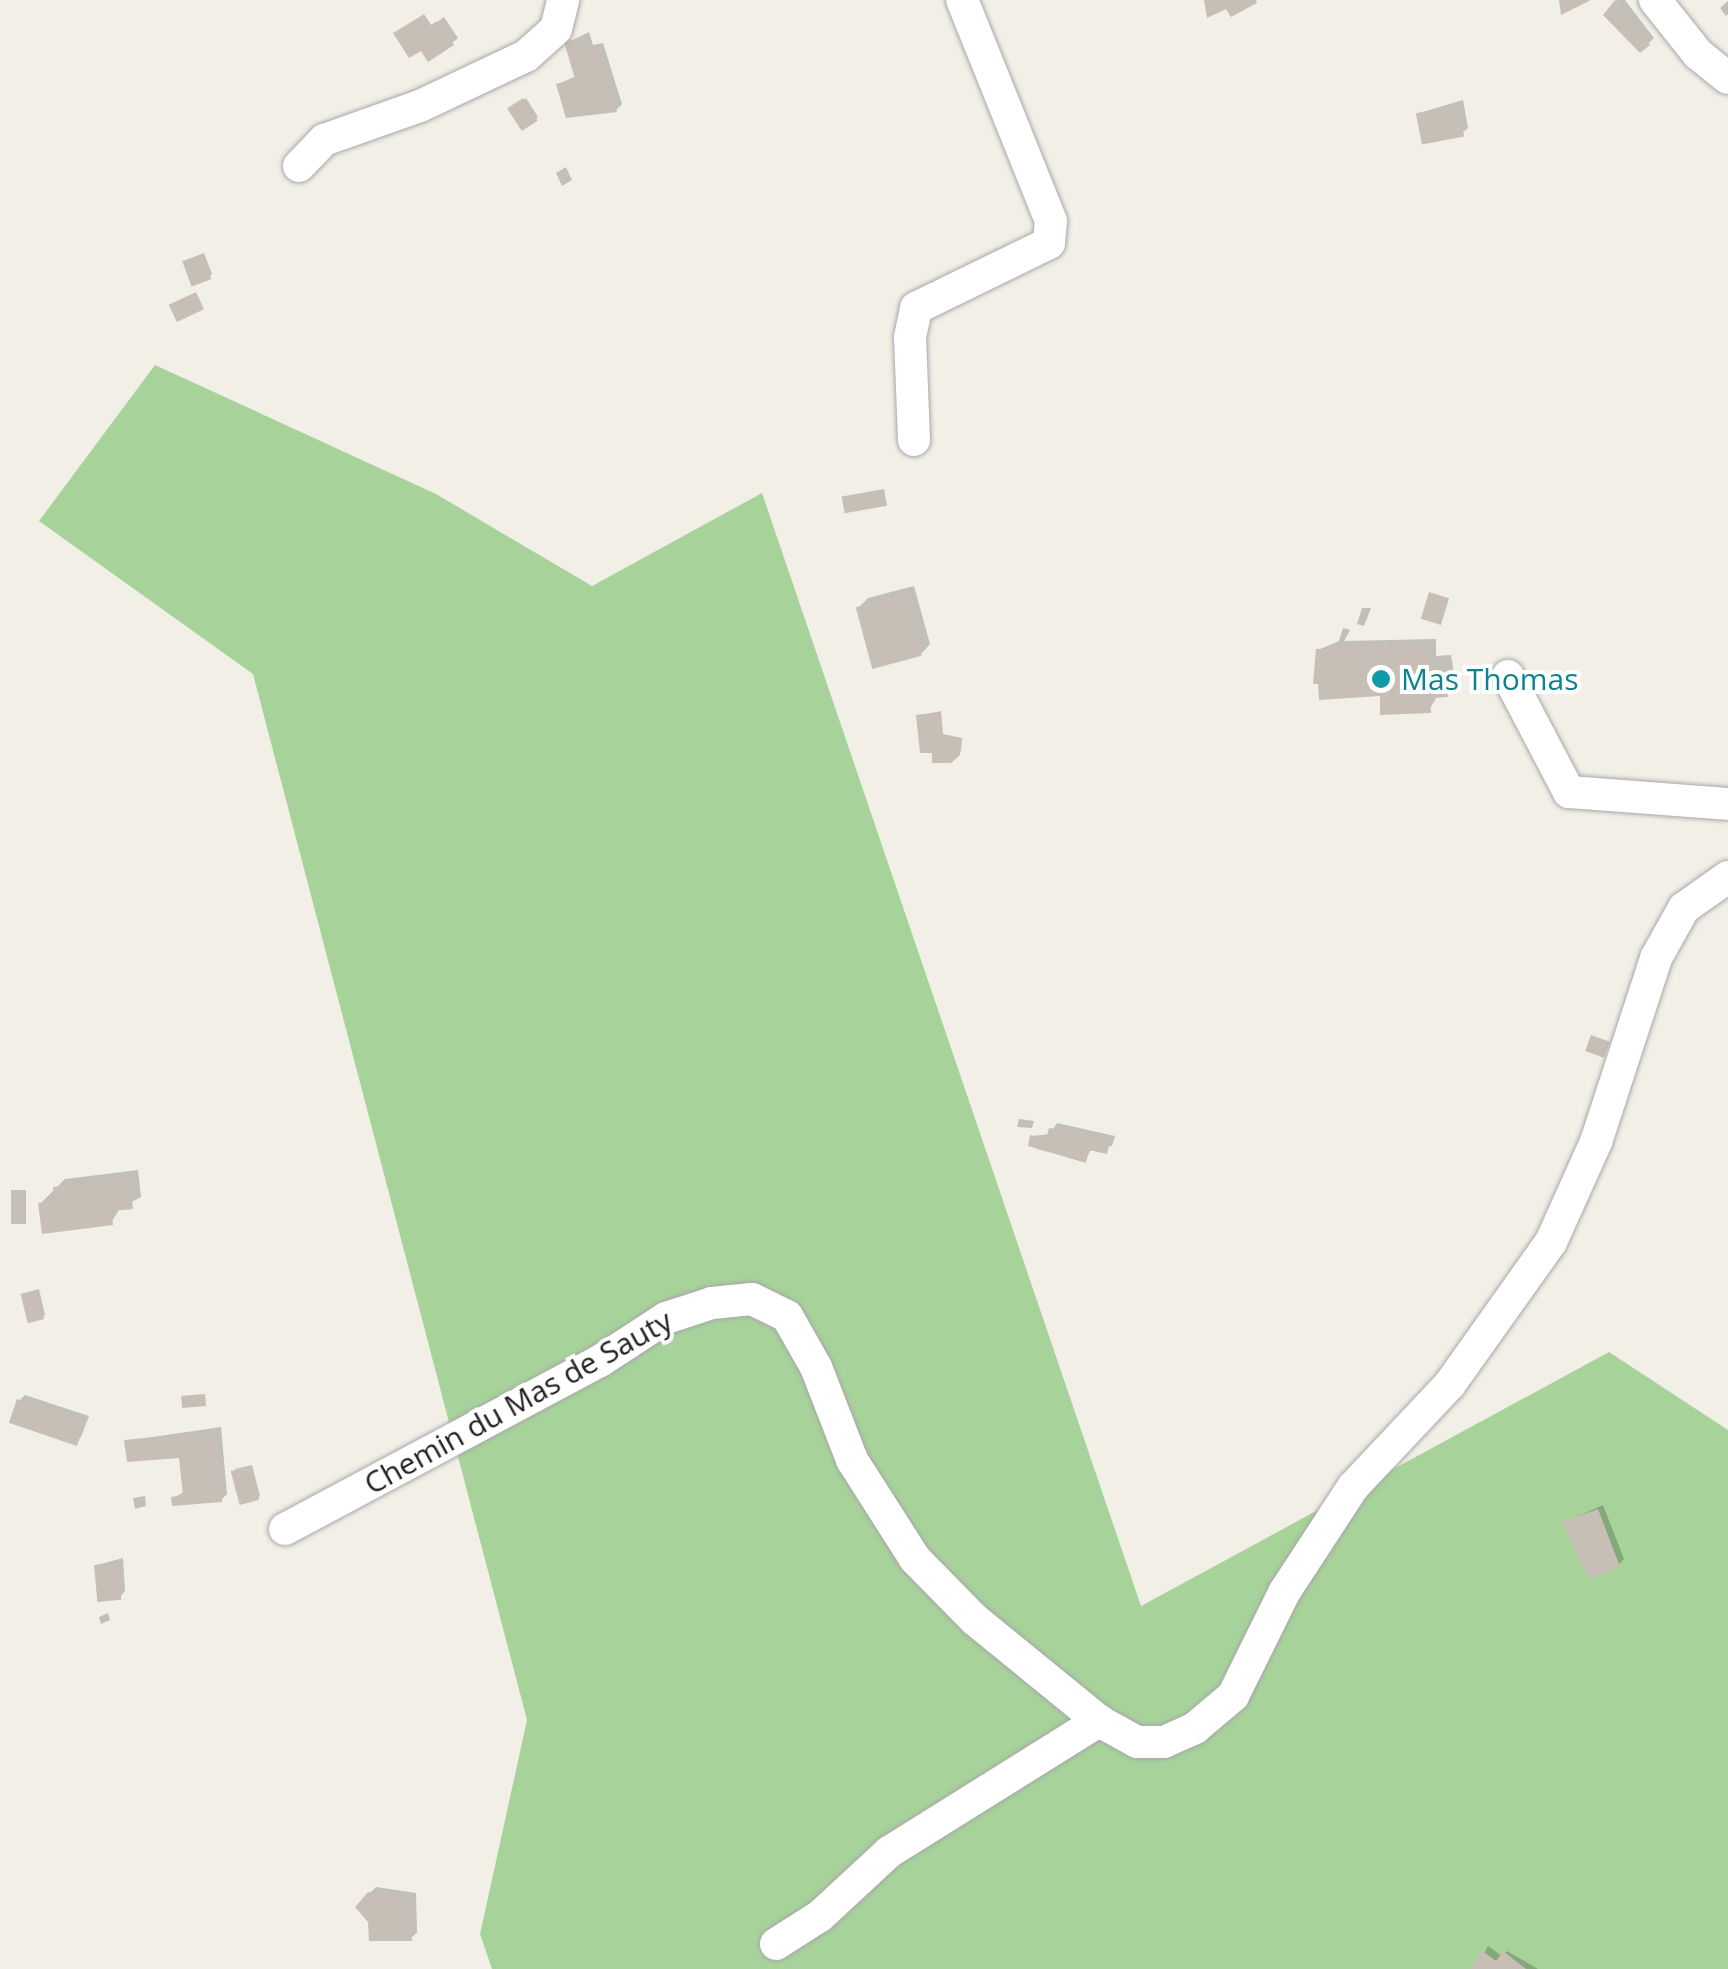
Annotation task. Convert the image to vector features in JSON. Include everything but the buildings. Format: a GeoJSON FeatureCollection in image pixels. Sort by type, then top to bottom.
{"type":"FeatureCollection","features":[{"type":"Feature","properties":{"kind":"street"},"geometry":{"type":"LineString","coordinates":[[299,166],[324,140],[420,106],[526,56],[556,29],[563,0]]}},
{"type":"Feature","properties":{"kind":"street"},"geometry":{"type":"LineString","coordinates":[[914,440],[916,308],[1049,243],[1051,221],[962,0]]}},
{"type":"Feature","properties":{"kind":"street"},"geometry":{"type":"LineString","coordinates":[[1655,0],[1698,54],[1728,78]]}},
{"type":"Feature","properties":{"kind":"street"},"geometry":{"type":"LineString","coordinates":[[1508,676],[1569,792],[1728,804]]}},
{"type":"Feature","properties":{"kind":"street","name":"Chemin du Mas de Sauty"},"geometry":{"type":"LineString","coordinates":[[285,1529],[600,1361],[666,1318],[712,1303],[752,1299],[786,1316],[816,1367],[852,1460],[915,1559],[974,1620],[1099,1720],[1137,1742],[1164,1742],[1195,1728],[1232,1696],[1324,1528],[1450,1384],[1551,1242],[1596,1142],[1656,958],[1684,908],[1728,876]]}},
{"type":"Feature","properties":{"kind":"street"},"geometry":{"type":"LineString","coordinates":[[776,1944],[820,1916],[889,1852],[1099,1720]]}},
{"type":"Feature","properties":{"kind":"green space"},"geometry":{"type":"Polygon","coordinates":[[[155,365],[436,494],[592,586],[762,493],[1141,1606],[1609,1352],[1728,1430],[1728,1969],[492,1969],[480,1934],[527,1720],[253,674],[39,521],[155,365]]]}},
{"type":"Feature","properties":{"kind":"place","name":"Mas Thomas"},"geometry":{"type":"Point","coordinates":[1381,679]}}]}
